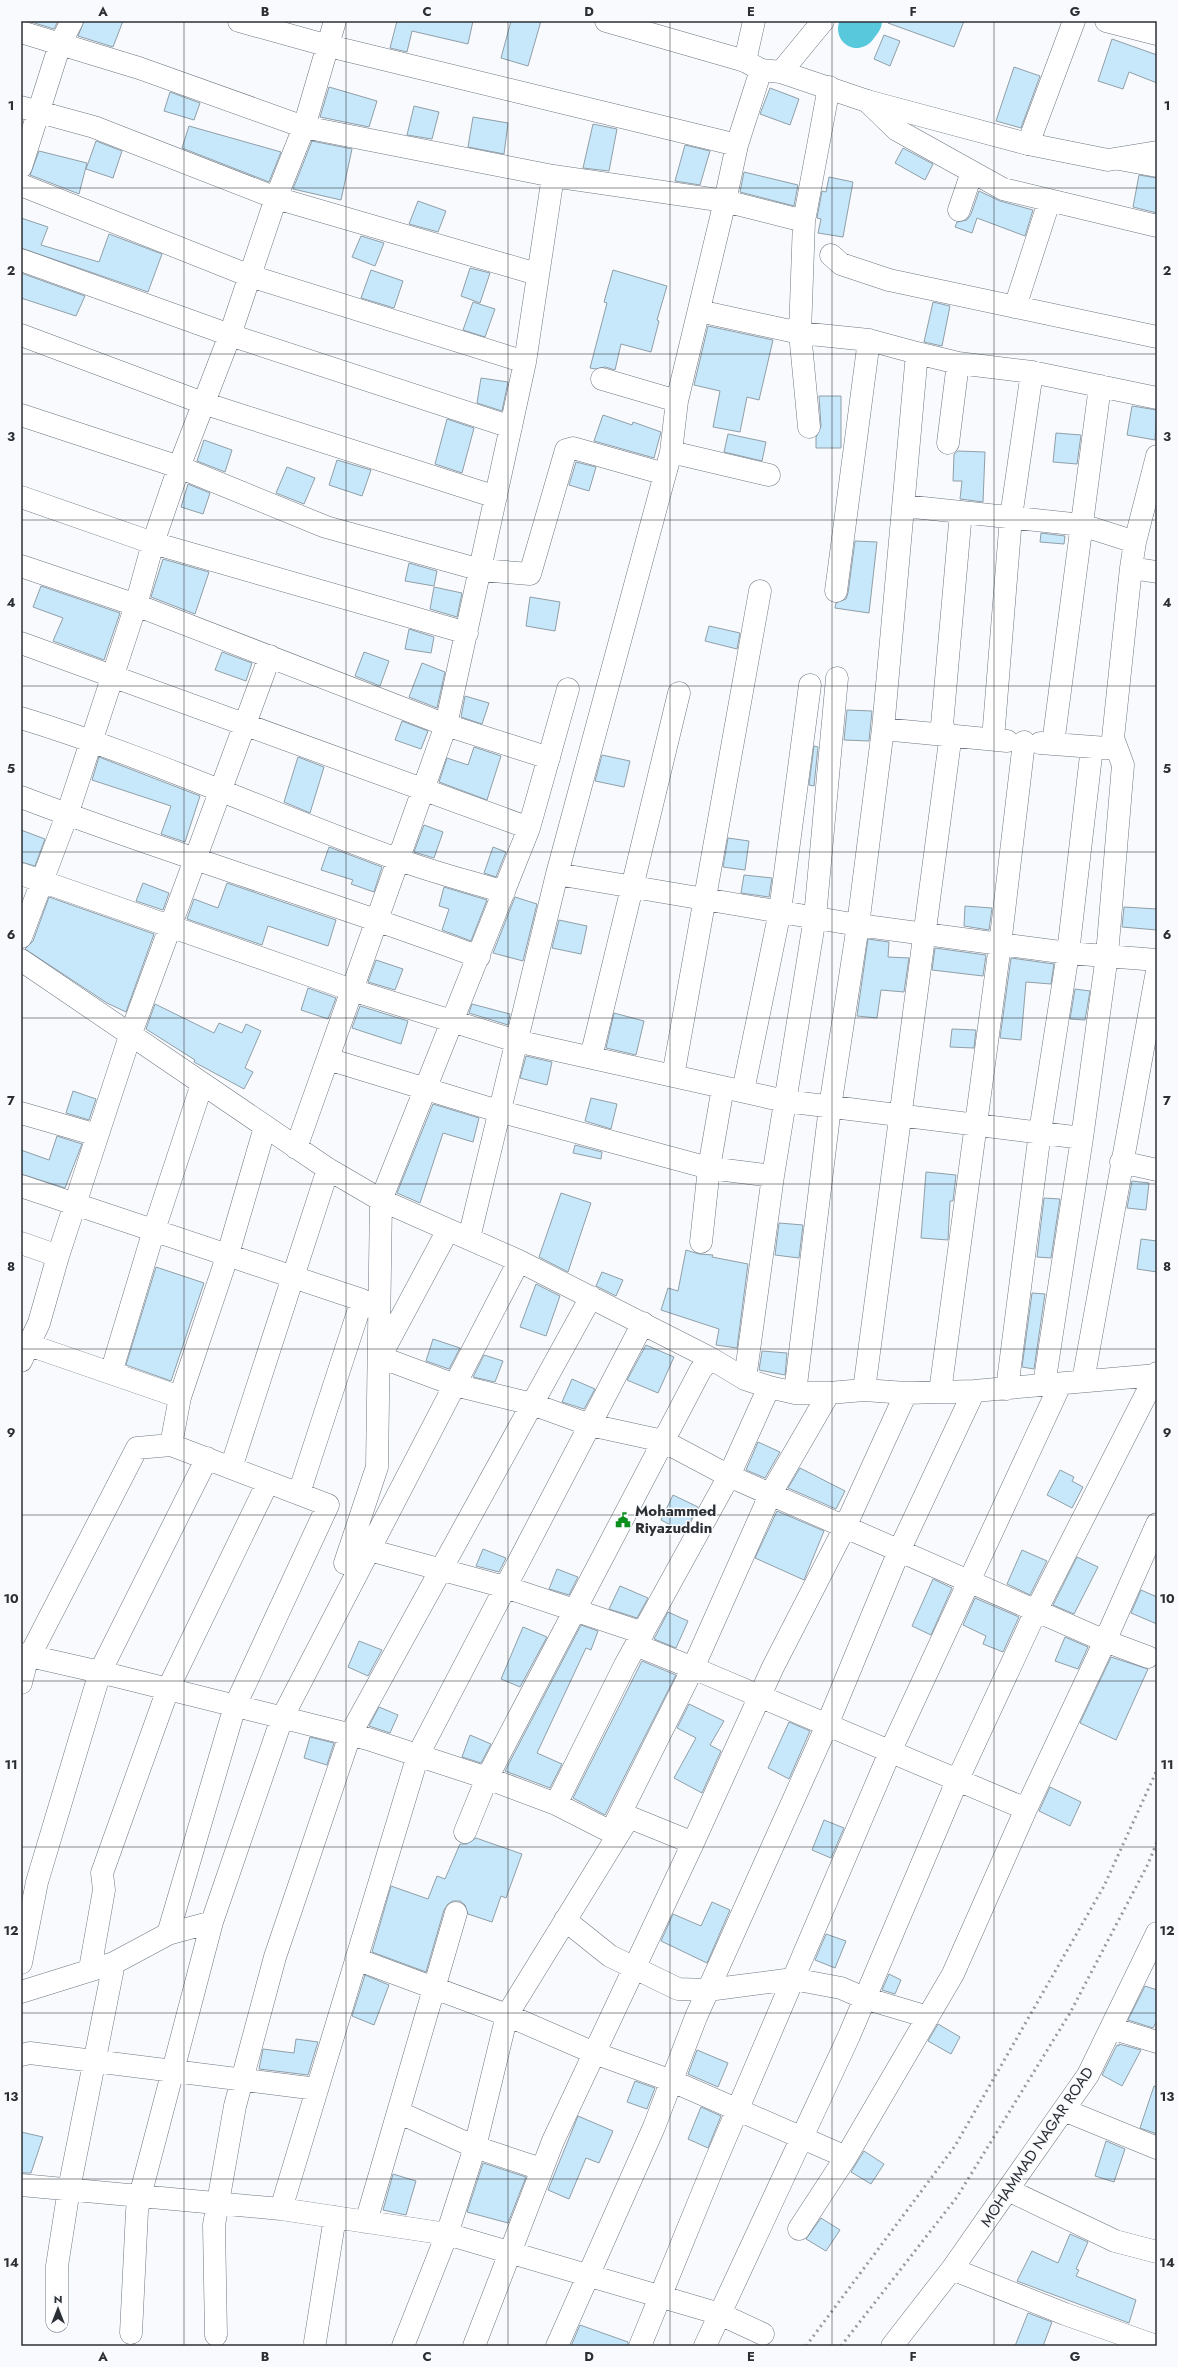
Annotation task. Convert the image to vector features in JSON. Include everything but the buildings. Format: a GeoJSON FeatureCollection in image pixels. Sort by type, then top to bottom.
{"type":"FeatureCollection","features":[{"type":"Feature","properties":{"kind":"street"},"geometry":{"type":"LineString","coordinates":[[21,167],[30,109],[72,21]]}},
{"type":"Feature","properties":{"kind":"street"},"geometry":{"type":"LineString","coordinates":[[239,21],[329,46],[737,145]]}},
{"type":"Feature","properties":{"kind":"street"},"geometry":{"type":"LineString","coordinates":[[21,937],[67,815],[136,605],[153,543],[203,403],[230,335],[276,198],[304,127],[329,46],[335,21]]}},
{"type":"Feature","properties":{"kind":"street"},"geometry":{"type":"LineString","coordinates":[[606,21],[829,87],[867,101],[1028,144],[1108,160],[1157,152]]}},
{"type":"Feature","properties":{"kind":"street"},"geometry":{"type":"LineString","coordinates":[[468,1238],[557,874],[671,452],[677,401],[726,202],[737,145],[762,68],[754,21]]}},
{"type":"Feature","properties":{"kind":"street"},"geometry":{"type":"LineString","coordinates":[[762,68],[823,21]]}},
{"type":"Feature","properties":{"kind":"street"},"geometry":{"type":"LineString","coordinates":[[1028,144],[1074,21]]}},
{"type":"Feature","properties":{"kind":"street"},"geometry":{"type":"LineString","coordinates":[[1106,21],[1157,34]]}},
{"type":"Feature","properties":{"kind":"street"},"geometry":{"type":"LineString","coordinates":[[21,32],[139,68],[304,127],[553,176],[726,202],[804,221]]}},
{"type":"Feature","properties":{"kind":"street"},"geometry":{"type":"LineString","coordinates":[[809,426],[800,333],[804,221],[829,87]]}},
{"type":"Feature","properties":{"kind":"street"},"geometry":{"type":"LineString","coordinates":[[867,101],[897,130],[1003,189],[1157,226]]}},
{"type":"Feature","properties":{"kind":"street"},"geometry":{"type":"LineString","coordinates":[[30,109],[94,127],[276,198],[538,274]]}},
{"type":"Feature","properties":{"kind":"street"},"geometry":{"type":"LineString","coordinates":[[1116,159],[1157,166]]}},
{"type":"Feature","properties":{"kind":"street"},"geometry":{"type":"LineString","coordinates":[[959,210],[972,172]]}},
{"type":"Feature","properties":{"kind":"street"},"geometry":{"type":"LineString","coordinates":[[296,1148],[446,725],[481,570],[525,362],[553,176]]}},
{"type":"Feature","properties":{"kind":"street"},"geometry":{"type":"LineString","coordinates":[[21,185],[250,276],[525,362]]}},
{"type":"Feature","properties":{"kind":"street"},"geometry":{"type":"LineString","coordinates":[[1015,307],[1046,211]]}},
{"type":"Feature","properties":{"kind":"street"},"geometry":{"type":"LineString","coordinates":[[830,255],[841,264],[889,280],[1157,337]]}},
{"type":"Feature","properties":{"kind":"street"},"geometry":{"type":"LineString","coordinates":[[21,260],[230,335],[511,427]]}},
{"type":"Feature","properties":{"kind":"street"},"geometry":{"type":"LineString","coordinates":[[699,310],[800,333],[869,340],[958,363],[1032,372],[1157,398]]}},
{"type":"Feature","properties":{"kind":"street"},"geometry":{"type":"LineString","coordinates":[[21,335],[203,403],[496,497]]}},
{"type":"Feature","properties":{"kind":"street"},"geometry":{"type":"LineString","coordinates":[[836,591],[869,340]]}},
{"type":"Feature","properties":{"kind":"street"},"geometry":{"type":"LineString","coordinates":[[795,1393],[830,1107],[858,925],[883,729],[917,353]]}},
{"type":"Feature","properties":{"kind":"street"},"geometry":{"type":"LineString","coordinates":[[948,443],[958,363]]}},
{"type":"Feature","properties":{"kind":"street"},"geometry":{"type":"LineString","coordinates":[[994,739],[1011,517],[1032,372]]}},
{"type":"Feature","properties":{"kind":"street"},"geometry":{"type":"LineString","coordinates":[[602,379],[677,401]]}},
{"type":"Feature","properties":{"kind":"street"},"geometry":{"type":"LineString","coordinates":[[1053,744],[1100,386]]}},
{"type":"Feature","properties":{"kind":"street"},"geometry":{"type":"LineString","coordinates":[[21,415],[180,467],[326,526],[481,570],[530,574],[566,450],[573,448],[665,474]]}},
{"type":"Feature","properties":{"kind":"street"},"geometry":{"type":"LineString","coordinates":[[671,452],[769,475]]}},
{"type":"Feature","properties":{"kind":"street"},"geometry":{"type":"LineString","coordinates":[[640,2346],[793,1979],[890,1752],[969,1582],[1052,1385],[1082,1138],[1107,955],[1123,765],[1113,738],[1131,568],[1135,542],[1157,456]]}},
{"type":"Feature","properties":{"kind":"street"},"geometry":{"type":"LineString","coordinates":[[21,497],[153,543],[466,633]]}},
{"type":"Feature","properties":{"kind":"street"},"geometry":{"type":"LineString","coordinates":[[904,506],[1082,526],[1135,542]]}},
{"type":"Feature","properties":{"kind":"street"},"geometry":{"type":"LineString","coordinates":[[864,1390],[902,1116],[950,741],[942,725],[961,512]]}},
{"type":"Feature","properties":{"kind":"street"},"geometry":{"type":"LineString","coordinates":[[21,566],[136,605],[446,725],[548,758]]}},
{"type":"Feature","properties":{"kind":"street"},"geometry":{"type":"LineString","coordinates":[[1131,568],[1157,572]]}},
{"type":"Feature","properties":{"kind":"street"},"geometry":{"type":"LineString","coordinates":[[673,1076],[706,899],[760,591]]}},
{"type":"Feature","properties":{"kind":"street"},"geometry":{"type":"LineString","coordinates":[[21,643],[423,791],[529,828]]}},
{"type":"Feature","properties":{"kind":"street"},"geometry":{"type":"LineString","coordinates":[[180,1397],[110,1373],[25,1353],[30,1322],[58,1256],[76,1205],[130,1036],[270,656]]}},
{"type":"Feature","properties":{"kind":"street"},"geometry":{"type":"LineString","coordinates":[[745,1379],[773,1176],[816,917],[837,678]]}},
{"type":"Feature","properties":{"kind":"street"},"geometry":{"type":"LineString","coordinates":[[701,1242],[709,1168],[733,1089],[780,911],[810,685]]}},
{"type":"Feature","properties":{"kind":"street"},"geometry":{"type":"LineString","coordinates":[[345,1563],[376,1467],[380,1357],[381,1200],[479,957],[529,828],[568,689]]}},
{"type":"Feature","properties":{"kind":"street"},"geometry":{"type":"LineString","coordinates":[[591,1058],[634,886],[679,693]]}},
{"type":"Feature","properties":{"kind":"street"},"geometry":{"type":"LineString","coordinates":[[21,718],[92,740],[220,792],[398,860],[504,892]]}},
{"type":"Feature","properties":{"kind":"street"},"geometry":{"type":"LineString","coordinates":[[883,729],[1117,749]]}},
{"type":"Feature","properties":{"kind":"street"},"geometry":{"type":"LineString","coordinates":[[940,1392],[1000,945],[1024,742]]}},
{"type":"Feature","properties":{"kind":"street"},"geometry":{"type":"LineString","coordinates":[[1006,1389],[1040,1132],[1068,953],[1092,747]]}},
{"type":"Feature","properties":{"kind":"street"},"geometry":{"type":"LineString","coordinates":[[21,797],[194,860],[377,919],[479,957]]}},
{"type":"Feature","properties":{"kind":"street"},"geometry":{"type":"LineString","coordinates":[[21,874],[352,990],[516,1041],[785,1101],[1082,1138]]}},
{"type":"Feature","properties":{"kind":"street"},"geometry":{"type":"LineString","coordinates":[[557,874],[858,925],[1068,953],[1157,960]]}},
{"type":"Feature","properties":{"kind":"street"},"geometry":{"type":"LineString","coordinates":[[21,960],[130,1036],[296,1148],[328,1169],[381,1200],[519,1261],[710,1358],[745,1379],[769,1387],[795,1393],[829,1393],[864,1390],[906,1393],[1006,1389],[1157,1374]]}},
{"type":"Feature","properties":{"kind":"street"},"geometry":{"type":"LineString","coordinates":[[1084,1381],[1121,1162],[1156,985]]}},
{"type":"Feature","properties":{"kind":"street"},"geometry":{"type":"LineString","coordinates":[[328,1058],[498,1111],[709,1168],[773,1176]]}},
{"type":"Feature","properties":{"kind":"street"},"geometry":{"type":"LineString","coordinates":[[110,1373],[154,1230],[202,1084]]}},
{"type":"Feature","properties":{"kind":"street"},"geometry":{"type":"LineString","coordinates":[[21,1113],[97,1136]]}},
{"type":"Feature","properties":{"kind":"street"},"geometry":{"type":"LineString","coordinates":[[171,1444],[180,1397],[228,1254],[266,1127]]}},
{"type":"Feature","properties":{"kind":"street"},"geometry":{"type":"LineString","coordinates":[[1121,1162],[1157,1170]]}},
{"type":"Feature","properties":{"kind":"street"},"geometry":{"type":"LineString","coordinates":[[231,1468],[295,1277],[328,1169]]}},
{"type":"Feature","properties":{"kind":"street"},"geometry":{"type":"LineString","coordinates":[[21,1186],[362,1300],[299,1493]]}},
{"type":"Feature","properties":{"kind":"street"},"geometry":{"type":"LineString","coordinates":[[380,1357],[448,1230]]}},
{"type":"Feature","properties":{"kind":"street"},"geometry":{"type":"LineString","coordinates":[[21,1243],[58,1256]]}},
{"type":"Feature","properties":{"kind":"street"},"geometry":{"type":"LineString","coordinates":[[131,2333],[137,2211],[140,2196],[171,2072],[212,1922],[282,1718],[519,1261]]}},
{"type":"Feature","properties":{"kind":"street"},"geometry":{"type":"LineString","coordinates":[[216,2335],[214,2224],[235,2106],[275,1957],[350,1735],[591,1297]]}},
{"type":"Feature","properties":{"kind":"street"},"geometry":{"type":"LineString","coordinates":[[280,2209],[418,1755],[642,1323]]}},
{"type":"Feature","properties":{"kind":"street"},"geometry":{"type":"LineString","coordinates":[[380,1357],[455,1385],[532,1404],[590,1425],[663,1441],[728,1476],[770,1495],[1105,1641],[1148,1657]]}},
{"type":"Feature","properties":{"kind":"street"},"geometry":{"type":"LineString","coordinates":[[464,1832],[487,1778],[574,1609],[700,1371],[710,1358]]}},
{"type":"Feature","properties":{"kind":"street"},"geometry":{"type":"LineString","coordinates":[[705,2346],[849,2036],[957,1781],[1036,1611],[1157,1374]]}},
{"type":"Feature","properties":{"kind":"street"},"geometry":{"type":"LineString","coordinates":[[556,1804],[640,1639],[728,1476],[769,1387]]}},
{"type":"Feature","properties":{"kind":"street"},"geometry":{"type":"LineString","coordinates":[[557,2346],[654,2127],[708,1990],[826,1725],[900,1551],[974,1391]]}},
{"type":"Feature","properties":{"kind":"street"},"geometry":{"type":"LineString","coordinates":[[611,1832],[693,1668],[770,1495],[829,1393]]}},
{"type":"Feature","properties":{"kind":"street"},"geometry":{"type":"LineString","coordinates":[[474,2346],[542,2170],[594,2054],[760,1697],[845,1527],[906,1393]]}},
{"type":"Feature","properties":{"kind":"street"},"geometry":{"type":"LineString","coordinates":[[21,1683],[26,1655],[137,1448],[171,1444],[328,1505],[235,1706],[168,1934]]}},
{"type":"Feature","properties":{"kind":"street"},"geometry":{"type":"LineString","coordinates":[[21,1963],[37,1882],[100,1672],[207,1458]]}},
{"type":"Feature","properties":{"kind":"street"},"geometry":{"type":"LineString","coordinates":[[90,1969],[104,1890],[102,1873],[168,1689],[268,1482]]}},
{"type":"Feature","properties":{"kind":"street"},"geometry":{"type":"LineString","coordinates":[[799,2229],[846,2157],[953,1974],[1026,1809],[1105,1641],[1157,1524]]}},
{"type":"Feature","properties":{"kind":"street"},"geometry":{"type":"LineString","coordinates":[[369,1550],[505,1587],[574,1609],[640,1639],[693,1668],[1026,1809]]}},
{"type":"Feature","properties":{"kind":"street"},"geometry":{"type":"LineString","coordinates":[[26,1655],[100,1672],[350,1735],[418,1755],[487,1778],[556,1804],[611,1832]]}},
{"type":"Feature","properties":{"kind":"street"},"geometry":{"type":"LineString","coordinates":[[611,1832],[629,1817]]}},
{"type":"Feature","properties":{"kind":"street"},"geometry":{"type":"LineString","coordinates":[[629,1817],[693,1843]]}},
{"type":"Feature","properties":{"kind":"street"},"geometry":{"type":"LineString","coordinates":[[403,2346],[448,2234],[475,2147],[507,2015],[629,1817]]}},
{"type":"Feature","properties":{"kind":"street"},"geometry":{"type":"LineString","coordinates":[[366,2222],[456,1913]]}},
{"type":"Feature","properties":{"kind":"street"},"geometry":{"type":"LineString","coordinates":[[565,1920],[610,1956],[634,1967],[652,1978],[678,1989],[708,1990],[793,1979],[841,1988],[864,1998],[928,2017]]}},
{"type":"Feature","properties":{"kind":"street"},"geometry":{"type":"LineString","coordinates":[[21,1992],[90,1969],[114,1963],[168,1934],[212,1922]]}},
{"type":"Feature","properties":{"kind":"street","name":"MOHAMMAD NAGAR ROAD"},"geometry":{"type":"LineString","coordinates":[[892,2346],[952,2269],[1088,2075],[1155,1942]]}},
{"type":"Feature","properties":{"kind":"street"},"geometry":{"type":"LineString","coordinates":[[356,1959],[433,1989],[507,2015],[594,2054],[672,2081],[846,2157]]}},
{"type":"Feature","properties":{"kind":"street"},"geometry":{"type":"LineString","coordinates":[[57,2321],[57,2266],[69,2189],[114,1963]]}},
{"type":"Feature","properties":{"kind":"street"},"geometry":{"type":"LineString","coordinates":[[1111,2028],[1157,2042]]}},
{"type":"Feature","properties":{"kind":"street"},"geometry":{"type":"LineString","coordinates":[[21,2055],[30,2053],[95,2060],[171,2072],[242,2079],[317,2089]]}},
{"type":"Feature","properties":{"kind":"street"},"geometry":{"type":"LineString","coordinates":[[1064,2110],[1157,2148]]}},
{"type":"Feature","properties":{"kind":"street"},"geometry":{"type":"LineString","coordinates":[[398,2112],[475,2147],[542,2170]]}},
{"type":"Feature","properties":{"kind":"street"},"geometry":{"type":"LineString","coordinates":[[21,2185],[280,2209],[448,2234],[720,2314],[763,2334]]}},
{"type":"Feature","properties":{"kind":"street"},"geometry":{"type":"LineString","coordinates":[[1008,2190],[1115,2241],[1157,2252]]}},
{"type":"Feature","properties":{"kind":"street"},"geometry":{"type":"LineString","coordinates":[[315,2342],[335,2217]]}},
{"type":"Feature","properties":{"kind":"street"},"geometry":{"type":"LineString","coordinates":[[952,2269],[1065,2314],[1156,2346]]}},
{"type":"Feature","properties":{"kind":"waterway"},"geometry":{"type":"LineString","coordinates":[[857,29],[863,21]]}},
{"type":"Feature","properties":{"kind":"railway"},"geometry":{"type":"LineString","coordinates":[[806,2346],[955,2146],[1104,1886],[1157,1770]]}},
{"type":"Feature","properties":{"kind":"railway"},"geometry":{"type":"LineString","coordinates":[[841,2346],[957,2197],[1070,2013],[1148,1864],[1157,1842]]}},
{"type":"Feature","properties":{"kind":"place","name":"Mohammed Riyazuddin"},"geometry":{"type":"Point","coordinates":[623,1520]}}]}
